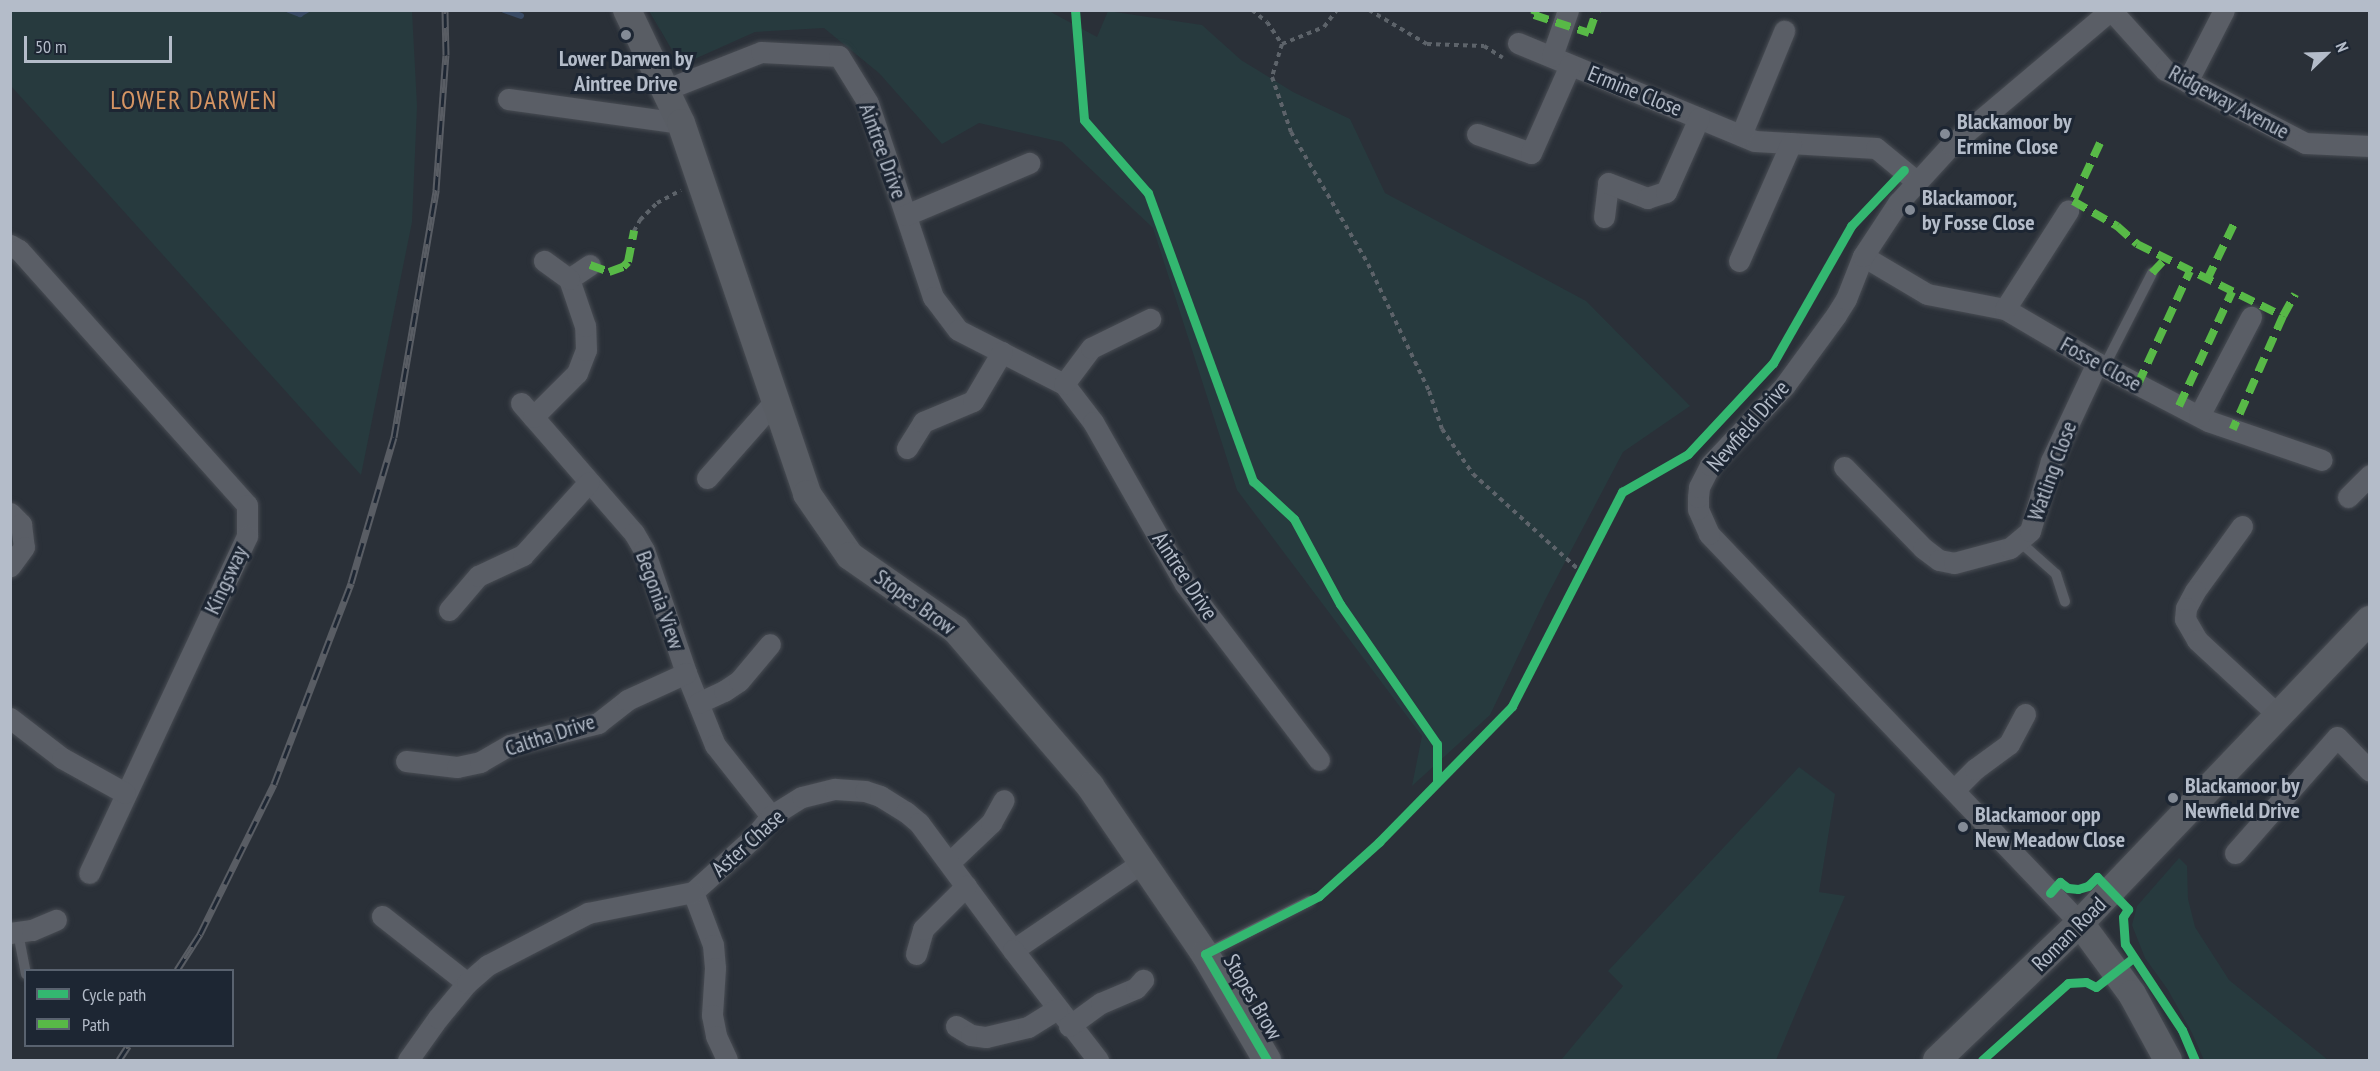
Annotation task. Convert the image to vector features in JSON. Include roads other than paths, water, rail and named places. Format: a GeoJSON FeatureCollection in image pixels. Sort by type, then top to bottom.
{"type":"FeatureCollection","features":[{"type":"Feature","properties":{"kind":"main road","name":"Stopes Brow"},"geometry":{"type":"LineString","coordinates":[[627,10],[667,89],[681,123],[807,494],[850,556],[956,630],[1090,786],[1144,861],[1205,954],[1266,1060]]}},
{"type":"Feature","properties":{"kind":"main road","name":"Roman Road"},"geometry":{"type":"LineString","coordinates":[[1937,1060],[2080,923],[2370,620]]}},
{"type":"Feature","properties":{"kind":"main road"},"geometry":{"type":"LineString","coordinates":[[2080,923],[2132,994],[2168,1060]]}},
{"type":"Feature","properties":{"kind":"street","name":"Ermine Close"},"geometry":{"type":"LineString","coordinates":[[1477,134],[1531,153],[1561,60],[1568,10]]}},
{"type":"Feature","properties":{"kind":"street","name":"Ridgeway Avenue"},"geometry":{"type":"LineString","coordinates":[[2111,10],[2164,70],[2305,143],[2370,147]]}},
{"type":"Feature","properties":{"kind":"street","name":"Newfield Drive"},"geometry":{"type":"LineString","coordinates":[[2080,923],[1708,534],[1698,508],[1699,487],[1710,465],[1785,385],[1805,358],[1846,299],[1863,256],[1876,232],[1916,181],[1951,145],[2111,10]]}},
{"type":"Feature","properties":{"kind":"street"},"geometry":{"type":"LineString","coordinates":[[2187,82],[2224,10]]}},
{"type":"Feature","properties":{"kind":"street"},"geometry":{"type":"LineString","coordinates":[[1741,135],[1784,31]]}},
{"type":"Feature","properties":{"kind":"street","name":"Ermine Close"},"geometry":{"type":"LineString","coordinates":[[1518,43],[1755,141],[1876,148],[1916,181]]}},
{"type":"Feature","properties":{"kind":"street","name":"Aintree Drive"},"geometry":{"type":"LineString","coordinates":[[667,89],[761,52],[839,56],[868,103],[933,297],[958,330],[1064,384],[1093,422],[1185,584],[1319,760]]}},
{"type":"Feature","properties":{"kind":"street"},"geometry":{"type":"LineString","coordinates":[[508,99],[681,123]]}},
{"type":"Feature","properties":{"kind":"street","name":"Ermine Close"},"geometry":{"type":"LineString","coordinates":[[1604,217],[1608,183],[1647,198],[1666,192],[1699,118]]}},
{"type":"Feature","properties":{"kind":"street"},"geometry":{"type":"LineString","coordinates":[[1739,261],[1791,143]]}},
{"type":"Feature","properties":{"kind":"street","name":"Aintree Drive"},"geometry":{"type":"LineString","coordinates":[[906,215],[1029,163]]}},
{"type":"Feature","properties":{"kind":"street"},"geometry":{"type":"LineString","coordinates":[[2005,309],[2068,212]]}},
{"type":"Feature","properties":{"kind":"street","name":"Kingsway"},"geometry":{"type":"LineString","coordinates":[[10,245],[27,258],[248,505],[247,536],[89,873]]}},
{"type":"Feature","properties":{"kind":"street","name":"Fosse Close"},"geometry":{"type":"LineString","coordinates":[[1863,256],[1927,294],[2005,309],[2101,365],[2199,416],[2322,460]]}},
{"type":"Feature","properties":{"kind":"street"},"geometry":{"type":"LineString","coordinates":[[544,261],[569,279],[590,265]]}},
{"type":"Feature","properties":{"kind":"street","name":"Begonia View"},"geometry":{"type":"LineString","coordinates":[[569,279],[585,326],[586,350],[578,373],[527,410],[621,517],[644,550],[686,674],[716,745],[771,816]]}},
{"type":"Feature","properties":{"kind":"street"},"geometry":{"type":"LineString","coordinates":[[2199,416],[2251,317]]}},
{"type":"Feature","properties":{"kind":"street"},"geometry":{"type":"LineString","coordinates":[[1064,384],[1091,348],[1150,319]]}},
{"type":"Feature","properties":{"kind":"street"},"geometry":{"type":"LineString","coordinates":[[907,448],[923,422],[973,401],[1002,352]]}},
{"type":"Feature","properties":{"kind":"street","name":"Watling Close"},"geometry":{"type":"LineString","coordinates":[[1844,467],[1923,548],[1939,560],[1954,563],[2010,548],[2020,542],[2030,531],[2050,461],[2101,365]]}},
{"type":"Feature","properties":{"kind":"street"},"geometry":{"type":"LineString","coordinates":[[707,478],[774,402]]}},
{"type":"Feature","properties":{"kind":"street"},"geometry":{"type":"LineString","coordinates":[[2348,497],[2370,476]]}},
{"type":"Feature","properties":{"kind":"street"},"geometry":{"type":"LineString","coordinates":[[449,610],[478,576],[523,555],[588,482]]}},
{"type":"Feature","properties":{"kind":"street"},"geometry":{"type":"LineString","coordinates":[[10,513],[21,524],[24,547],[10,566]]}},
{"type":"Feature","properties":{"kind":"street"},"geometry":{"type":"LineString","coordinates":[[2242,526],[2195,591],[2186,608],[2185,619],[2198,640],[2279,716]]}},
{"type":"Feature","properties":{"kind":"street"},"geometry":{"type":"LineString","coordinates":[[698,703],[724,692],[739,681],[770,644]]}},
{"type":"Feature","properties":{"kind":"street","name":"Caltha Drive"},"geometry":{"type":"LineString","coordinates":[[406,761],[457,767],[480,762],[510,745],[598,723],[627,700],[686,674]]}},
{"type":"Feature","properties":{"kind":"street"},"geometry":{"type":"LineString","coordinates":[[1954,790],[1976,769],[2009,744],[2025,714]]}},
{"type":"Feature","properties":{"kind":"street"},"geometry":{"type":"LineString","coordinates":[[10,718],[62,758],[125,793]]}},
{"type":"Feature","properties":{"kind":"street"},"geometry":{"type":"LineString","coordinates":[[2235,853],[2337,737],[2370,771]]}},
{"type":"Feature","properties":{"kind":"street","name":"Aster Chase"},"geometry":{"type":"LineString","coordinates":[[727,1060],[716,1036],[712,1015],[715,968],[713,945],[693,892],[754,837],[771,816],[802,798],[835,789],[865,791],[880,796],[919,823],[951,862],[1013,950],[1098,1060]]}},
{"type":"Feature","properties":{"kind":"street"},"geometry":{"type":"LineString","coordinates":[[951,862],[991,823],[1004,800]]}},
{"type":"Feature","properties":{"kind":"street"},"geometry":{"type":"LineString","coordinates":[[1013,950],[1144,861]]}},
{"type":"Feature","properties":{"kind":"street"},"geometry":{"type":"LineString","coordinates":[[916,954],[923,929],[966,886]]}},
{"type":"Feature","properties":{"kind":"street"},"geometry":{"type":"LineString","coordinates":[[408,1060],[467,983],[488,965],[588,913],[693,892]]}},
{"type":"Feature","properties":{"kind":"street"},"geometry":{"type":"LineString","coordinates":[[382,916],[467,983]]}},
{"type":"Feature","properties":{"kind":"street"},"geometry":{"type":"LineString","coordinates":[[14,933],[56,920]]}},
{"type":"Feature","properties":{"kind":"street"},"geometry":{"type":"LineString","coordinates":[[1070,1026],[1101,1004],[1136,988],[1143,980]]}},
{"type":"Feature","properties":{"kind":"street"},"geometry":{"type":"LineString","coordinates":[[956,1026],[971,1035],[986,1037],[1028,1027],[1057,1009]]}},
{"type":"Feature","properties":{"kind":"lane"},"geometry":{"type":"LineString","coordinates":[[2101,365],[2152,273]]}},
{"type":"Feature","properties":{"kind":"lane"},"geometry":{"type":"LineString","coordinates":[[2020,542],[2056,574],[2064,602]]}},
{"type":"Feature","properties":{"kind":"lane"},"geometry":{"type":"LineString","coordinates":[[1205,954],[1309,901]]}},
{"type":"Feature","properties":{"kind":"lane"},"geometry":{"type":"LineString","coordinates":[[14,933],[25,969]]}},
{"type":"Feature","properties":{"kind":"waterway"},"geometry":{"type":"LineString","coordinates":[[289,10],[300,14],[307,10]]}},
{"type":"Feature","properties":{"kind":"waterway"},"geometry":{"type":"LineString","coordinates":[[504,10],[521,16]]}},
{"type":"Feature","properties":{"kind":"railway"},"geometry":{"type":"LineString","coordinates":[[178,969],[200,934],[274,784],[351,583],[394,437],[436,190],[446,55],[445,10]]}},
{"type":"Feature","properties":{"kind":"railway"},"geometry":{"type":"LineString","coordinates":[[119,1060],[127,1047]]}},
{"type":"Feature","properties":{"kind":"place","name":"Lower Darwen by Aintree Drive"},"geometry":{"type":"Point","coordinates":[626,35]}},
{"type":"Feature","properties":{"kind":"place","name":"Blackamoor by Ermine Close"},"geometry":{"type":"Point","coordinates":[1945,134]}},
{"type":"Feature","properties":{"kind":"place","name":"Blackamoor, by Fosse Close"},"geometry":{"type":"Point","coordinates":[1910,210]}},
{"type":"Feature","properties":{"kind":"place","name":"Blackamoor by Newfield Drive"},"geometry":{"type":"Point","coordinates":[2173,798]}},
{"type":"Feature","properties":{"kind":"place","name":"Blackamoor opp New Meadow Close"},"geometry":{"type":"Point","coordinates":[1963,827]}},
{"type":"Feature","properties":{"kind":"district","name":"LOWER DARWEN"},"geometry":{"type":"Point","coordinates":[194,100]}}]}
